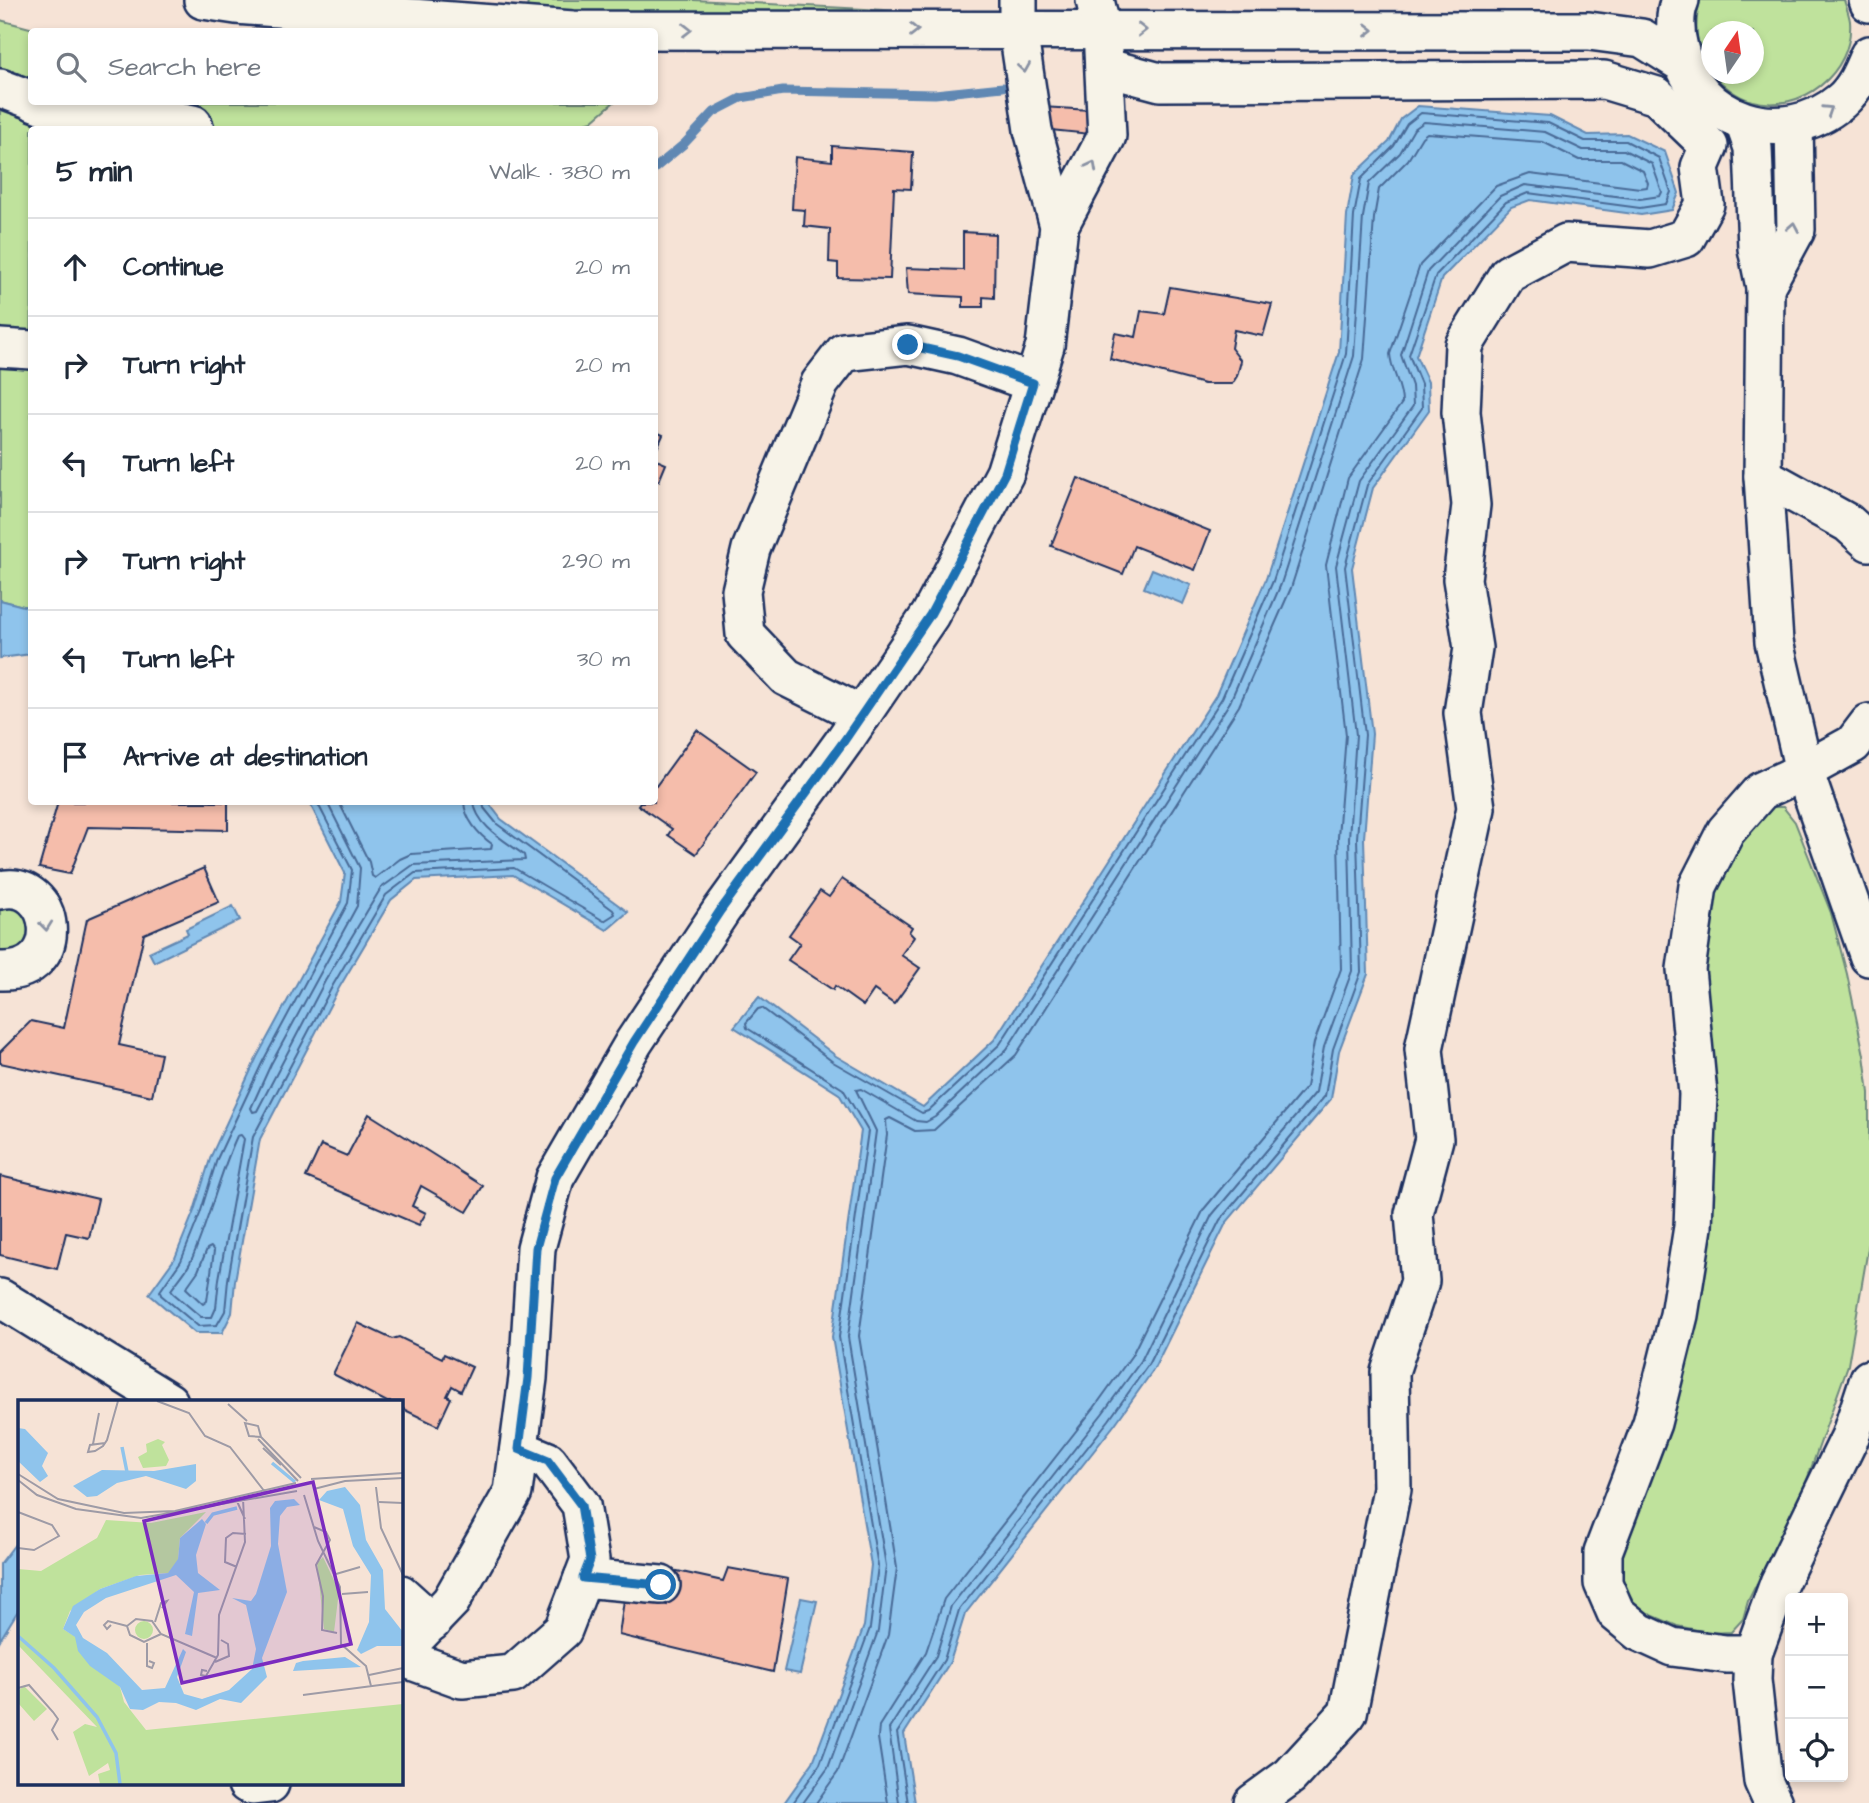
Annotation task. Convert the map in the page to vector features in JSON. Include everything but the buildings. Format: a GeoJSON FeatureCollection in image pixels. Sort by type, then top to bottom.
{"type":"FeatureCollection","features":[{"type":"Feature","properties":{"kind":"street"},"geometry":{"type":"LineString","coordinates":[[203,0],[236,5],[546,28]]}},
{"type":"Feature","properties":{"kind":"street"},"geometry":{"type":"LineString","coordinates":[[1680,0],[1676,34],[1682,63],[1696,89],[1749,135]]}},
{"type":"Feature","properties":{"kind":"street"},"geometry":{"type":"LineString","coordinates":[[632,28],[1018,15],[1099,15],[1589,30],[1642,38],[1682,63]]}},
{"type":"Feature","properties":{"kind":"street"},"geometry":{"type":"LineString","coordinates":[[1018,15],[1033,130],[1059,226]]}},
{"type":"Feature","properties":{"kind":"street"},"geometry":{"type":"LineString","coordinates":[[402,1654],[451,1601],[513,1492],[528,1378],[536,1248],[555,1178],[634,1042],[720,911],[862,715],[930,615],[1005,473],[1045,346],[1059,226],[1107,136],[1099,15]]}},
{"type":"Feature","properties":{"kind":"street"},"geometry":{"type":"LineString","coordinates":[[1104,67],[1160,82],[1604,80],[1657,96],[1709,146],[1700,167],[1705,204],[1686,238],[1650,249],[1566,243],[1507,274],[1464,345],[1461,412],[1471,505],[1462,579],[1473,648],[1463,713],[1476,808],[1423,1049],[1434,1139],[1414,1213],[1420,1281],[1390,1371],[1392,1489],[1348,1713],[1290,1776],[1253,1803]]}},
{"type":"Feature","properties":{"kind":"street"},"geometry":{"type":"LineString","coordinates":[[1765,288],[1732,243],[1730,194],[1749,135],[1769,126],[1794,124],[1820,116],[1842,100],[1866,70]]}},
{"type":"Feature","properties":{"kind":"street"},"geometry":{"type":"LineString","coordinates":[[0,88],[28,99]]}},
{"type":"Feature","properties":{"kind":"street"},"geometry":{"type":"LineString","coordinates":[[43,105],[64,113],[150,115],[194,126]]}},
{"type":"Feature","properties":{"kind":"street"},"geometry":{"type":"LineString","coordinates":[[1794,124],[1796,230],[1765,288],[1763,476],[1774,642],[1804,771],[1869,957]]}},
{"type":"Feature","properties":{"kind":"street"},"geometry":{"type":"LineString","coordinates":[[862,715],[786,677],[745,634],[741,592],[751,549],[820,383],[844,352],[908,345],[958,356],[1033,383]]}},
{"type":"Feature","properties":{"kind":"street"},"geometry":{"type":"LineString","coordinates":[[0,348],[28,350]]}},
{"type":"Feature","properties":{"kind":"street"},"geometry":{"type":"LineString","coordinates":[[1763,476],[1848,523],[1869,542]]}},
{"type":"Feature","properties":{"kind":"street"},"geometry":{"type":"LineString","coordinates":[[1753,1654],[1726,1654],[1672,1647],[1639,1632],[1616,1613],[1603,1583],[1603,1552],[1652,1423],[1679,1315],[1693,1227],[1698,1094],[1686,969],[1698,886],[1726,831],[1761,791],[1853,744],[1869,723]]}},
{"type":"Feature","properties":{"kind":"street"},"geometry":{"type":"LineString","coordinates":[[0,890],[8,888],[27,893],[42,907],[49,926],[46,946],[34,962],[16,972],[0,971]]}},
{"type":"Feature","properties":{"kind":"street"},"geometry":{"type":"LineString","coordinates":[[0,1298],[166,1400]]}},
{"type":"Feature","properties":{"kind":"street"},"geometry":{"type":"LineString","coordinates":[[1773,1803],[1763,1781],[1752,1681],[1753,1654],[1779,1583],[1850,1437],[1869,1379]]}},
{"type":"Feature","properties":{"kind":"street"},"geometry":{"type":"LineString","coordinates":[[402,1655],[462,1679],[513,1674],[563,1630],[590,1560],[581,1505],[548,1461],[519,1449]]}},
{"type":"Feature","properties":{"kind":"street"},"geometry":{"type":"LineString","coordinates":[[583,1578],[661,1585]]}},
{"type":"Feature","properties":{"kind":"street"},"geometry":{"type":"LineString","coordinates":[[402,1595],[432,1622]]}},
{"type":"Feature","properties":{"kind":"green space"},"geometry":{"type":"Polygon","coordinates":[[[528,0],[694,0],[1000,16],[526,20],[528,0]]]}},
{"type":"Feature","properties":{"kind":"green space"},"geometry":{"type":"Polygon","coordinates":[[[1700,0],[1844,0],[1850,21],[1849,40],[1834,73],[1806,95],[1789,101],[1752,101],[1723,84],[1764,84],[1764,21],[1701,21],[1701,53],[1697,38],[1700,0]]]}},
{"type":"Feature","properties":{"kind":"green space"},"geometry":{"type":"Polygon","coordinates":[[[0,20],[30,28],[28,105],[611,105],[592,121],[574,126],[28,126],[28,607],[0,600],[0,20]]]}},
{"type":"Feature","properties":{"kind":"green space"},"geometry":{"type":"Polygon","coordinates":[[[1768,807],[1783,807],[1795,822],[1831,913],[1847,974],[1869,1093],[1869,1243],[1848,1365],[1803,1491],[1748,1601],[1743,1619],[1731,1632],[1712,1633],[1677,1626],[1649,1614],[1634,1602],[1622,1582],[1620,1550],[1666,1428],[1703,969],[1716,872],[1768,807]]]}},
{"type":"Feature","properties":{"kind":"green space"},"geometry":{"type":"Polygon","coordinates":[[[0,906],[22,908],[36,922],[25,952],[0,955],[0,906]]]}},
{"type":"Feature","properties":{"kind":"water"},"geometry":{"type":"Polygon","coordinates":[[[1418,106],[1550,116],[1588,135],[1627,134],[1665,152],[1679,193],[1672,210],[1641,215],[1530,200],[1511,207],[1442,278],[1416,356],[1428,382],[1429,410],[1373,488],[1352,568],[1372,734],[1364,838],[1368,974],[1339,1051],[1331,1099],[1226,1223],[1154,1369],[1115,1424],[965,1614],[950,1662],[904,1734],[915,1803],[784,1803],[813,1762],[864,1626],[871,1565],[832,1337],[861,1131],[839,1094],[734,1027],[759,997],[836,1056],[923,1107],[994,1040],[1216,695],[1266,579],[1339,352],[1347,215],[1354,175],[1389,142],[1401,119],[1418,106]]]}},
{"type":"Feature","properties":{"kind":"water"},"geometry":{"type":"Polygon","coordinates":[[[1152,569],[1191,585],[1183,604],[1144,588],[1152,569]]]}},
{"type":"Feature","properties":{"kind":"water"},"geometry":{"type":"Polygon","coordinates":[[[0,600],[28,607],[28,654],[0,658],[0,600]]]}},
{"type":"Feature","properties":{"kind":"water"},"geometry":{"type":"Polygon","coordinates":[[[311,805],[490,805],[501,819],[628,912],[607,930],[513,875],[416,880],[391,900],[339,988],[260,1139],[235,1281],[232,1313],[222,1333],[195,1333],[149,1294],[175,1258],[194,1211],[211,1156],[257,1057],[341,902],[345,873],[311,805]]]}},
{"type":"Feature","properties":{"kind":"water"},"geometry":{"type":"Polygon","coordinates":[[[233,906],[240,920],[154,962],[149,952],[188,934],[186,929],[233,906]]]}},
{"type":"Feature","properties":{"kind":"water"},"geometry":{"type":"Polygon","coordinates":[[[18,1540],[18,1611],[0,1640],[0,1564],[18,1540]]]}},
{"type":"Feature","properties":{"kind":"water"},"geometry":{"type":"Polygon","coordinates":[[[801,1598],[817,1601],[800,1674],[784,1671],[801,1598]]]}},
{"type":"Feature","properties":{"kind":"waterway"},"geometry":{"type":"LineString","coordinates":[[658,166],[684,144],[714,112],[741,98],[783,91],[935,94],[1003,87]]}},
{"type":"Feature","properties":{"kind":"route"},"geometry":{"type":"LineString","coordinates":[[661,1585],[583,1578],[590,1560],[581,1505],[548,1461],[519,1449],[528,1378],[536,1248],[555,1178],[634,1042],[720,911],[844,741],[930,615],[1005,473],[1033,383],[958,356],[908,345]]}}]}
